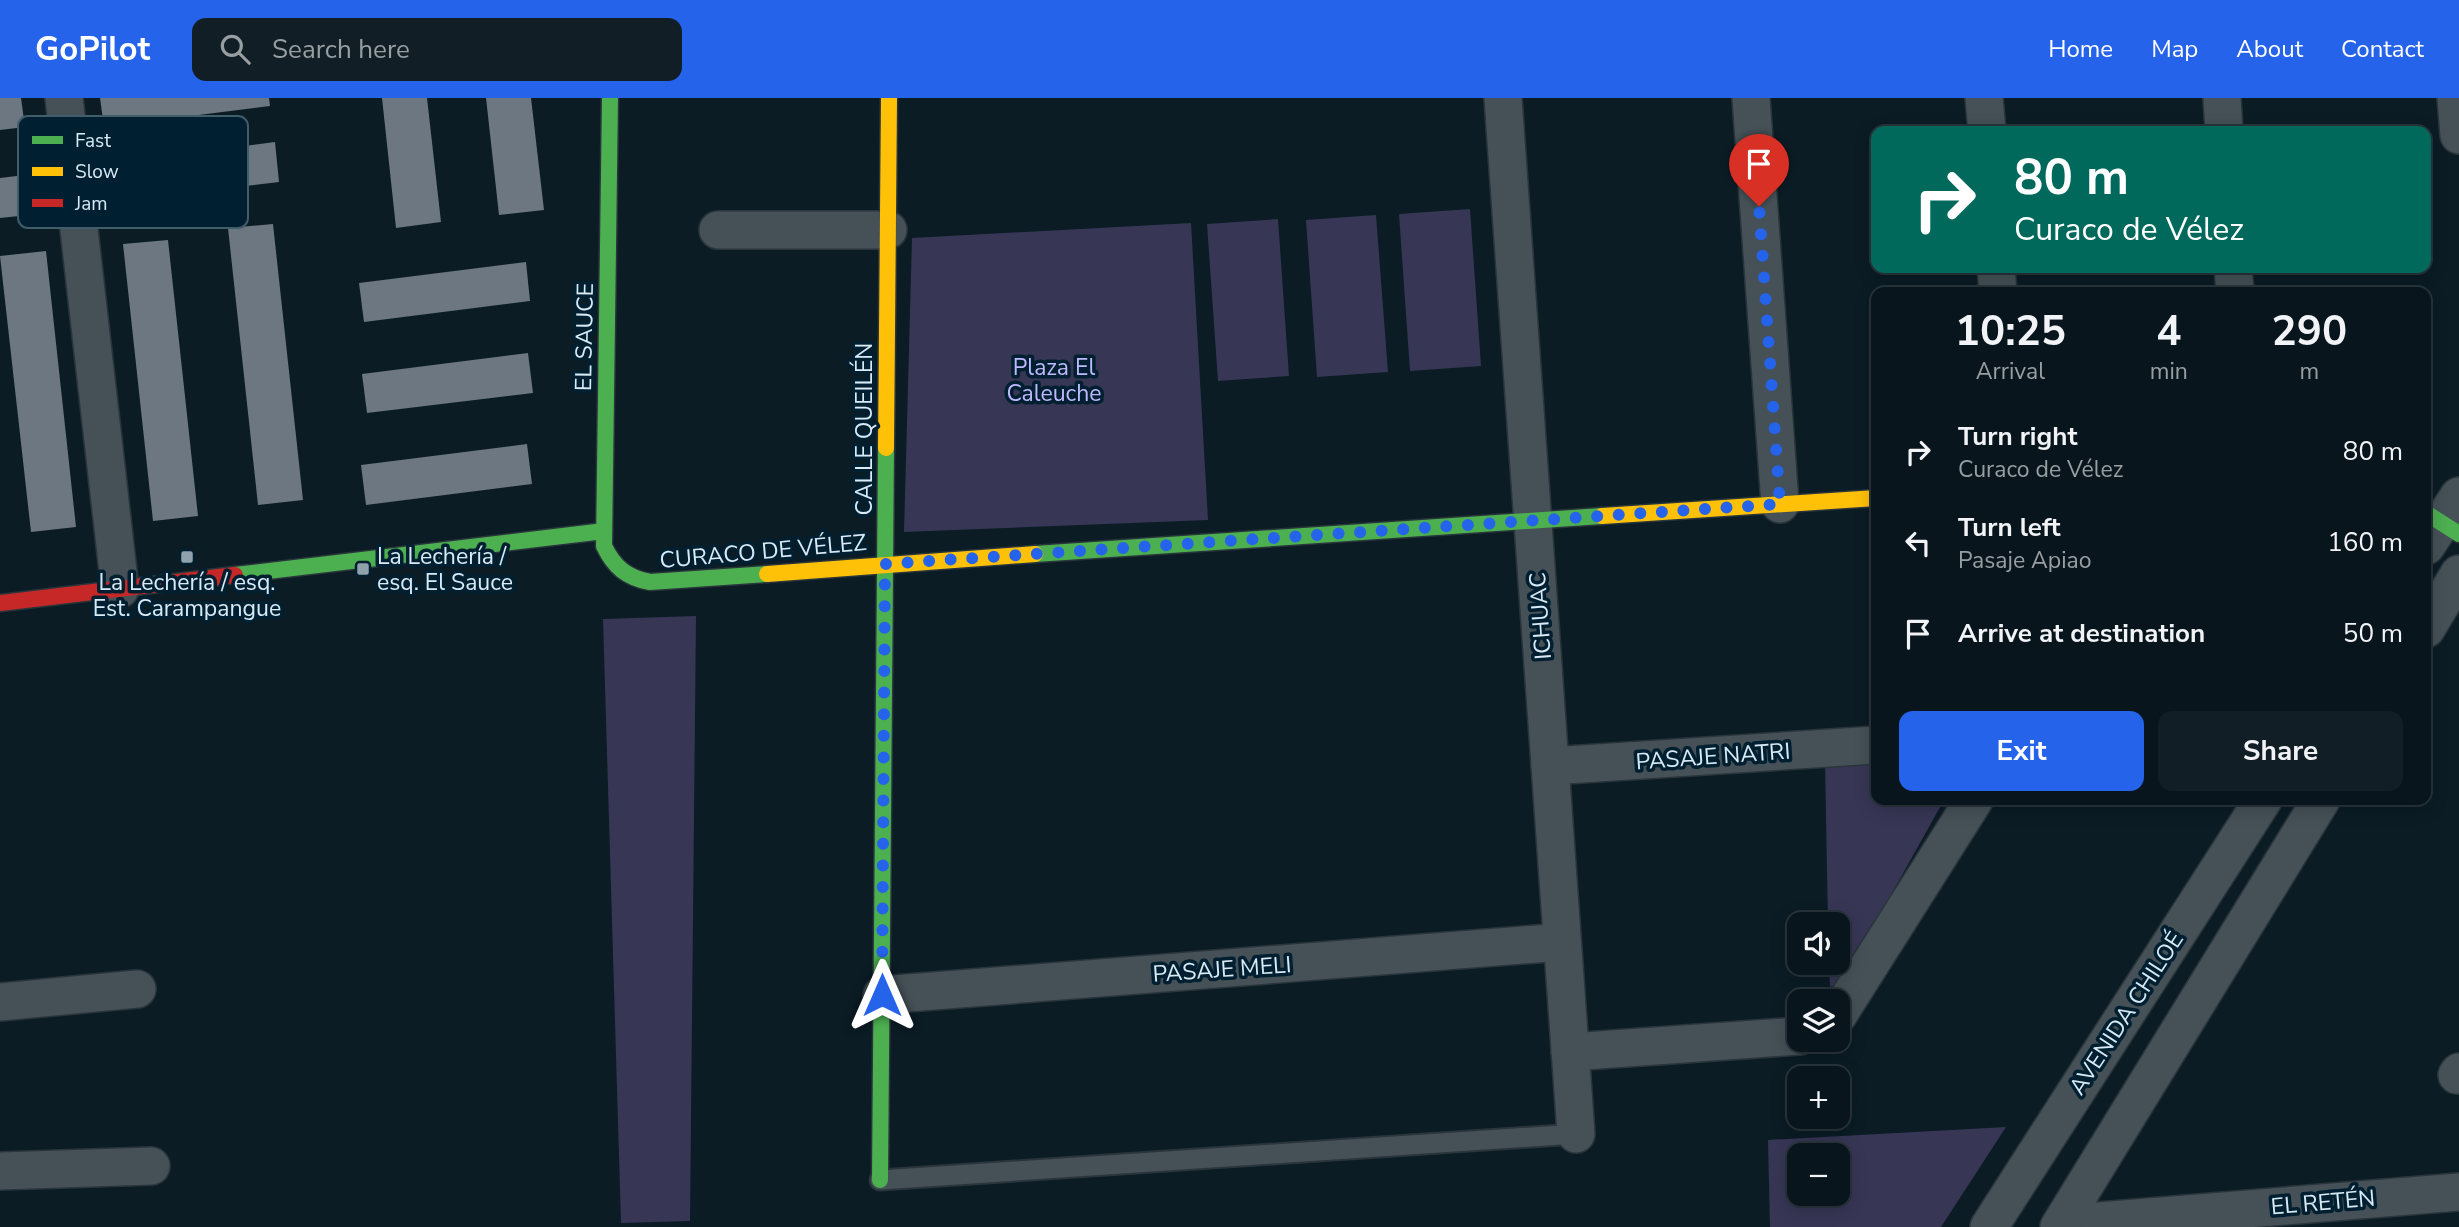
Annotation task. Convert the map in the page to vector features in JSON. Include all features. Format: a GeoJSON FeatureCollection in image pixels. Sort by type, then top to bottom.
{"type":"FeatureCollection","features":[{"type":"Feature","properties":{"kind":"street"},"geometry":{"type":"LineString","coordinates":[[64,98],[66,116]]}},
{"type":"Feature","properties":{"kind":"street","name":"EL SAUCE"},"geometry":{"type":"LineString","coordinates":[[610,98],[604,546],[610,560],[620,572]]}},
{"type":"Feature","properties":{"kind":"street","name":"CALLE QUEILÉN"},"geometry":{"type":"LineString","coordinates":[[880,1180],[889,98]]}},
{"type":"Feature","properties":{"kind":"street","name":"ICHUAC"},"geometry":{"type":"LineString","coordinates":[[1503,98],[1576,1134]]}},
{"type":"Feature","properties":{"kind":"street"},"geometry":{"type":"LineString","coordinates":[[1751,98],[1780,504]]}},
{"type":"Feature","properties":{"kind":"street"},"geometry":{"type":"LineString","coordinates":[[1984,98],[1987,126]]}},
{"type":"Feature","properties":{"kind":"street"},"geometry":{"type":"LineString","coordinates":[[2222,98],[2224,126]]}},
{"type":"Feature","properties":{"kind":"street"},"geometry":{"type":"LineString","coordinates":[[2456,98],[2459,135]]}},
{"type":"Feature","properties":{"kind":"street"},"geometry":{"type":"LineString","coordinates":[[79,228],[120,589]]}},
{"type":"Feature","properties":{"kind":"street"},"geometry":{"type":"LineString","coordinates":[[718,230],[888,230]]}},
{"type":"Feature","properties":{"kind":"street","name":"CURACO DE VÉLEZ"},"geometry":{"type":"LineString","coordinates":[[620,572],[632,579],[660,583],[885,564],[1871,498]]}},
{"type":"Feature","properties":{"kind":"street"},"geometry":{"type":"LineString","coordinates":[[0,603],[604,531]]}},
{"type":"Feature","properties":{"kind":"street"},"geometry":{"type":"LineString","coordinates":[[2431,621],[2459,574]]}},
{"type":"Feature","properties":{"kind":"street","name":"PASAJE NATRI"},"geometry":{"type":"LineString","coordinates":[[1550,766],[1871,745]]}},
{"type":"Feature","properties":{"kind":"street"},"geometry":{"type":"LineString","coordinates":[[1850,996],[1972,805]]}},
{"type":"Feature","properties":{"kind":"street","name":"AVENIDA CHILOÉ"},"geometry":{"type":"LineString","coordinates":[[1989,1227],[2260,805]]}},
{"type":"Feature","properties":{"kind":"street"},"geometry":{"type":"LineString","coordinates":[[2060,1225],[2318,805]]}},
{"type":"Feature","properties":{"kind":"street","name":"PASAJE MELI"},"geometry":{"type":"LineString","coordinates":[[882,995],[1562,942]]}},
{"type":"Feature","properties":{"kind":"street"},"geometry":{"type":"LineString","coordinates":[[0,1002],[137,989]]}},
{"type":"Feature","properties":{"kind":"street"},"geometry":{"type":"LineString","coordinates":[[1570,1052],[1787,1037]]}},
{"type":"Feature","properties":{"kind":"street"},"geometry":{"type":"LineString","coordinates":[[0,1171],[151,1166]]}},
{"type":"Feature","properties":{"kind":"street","name":"EL RETÉN"},"geometry":{"type":"LineString","coordinates":[[2060,1225],[2327,1214],[2459,1192]]}},
{"type":"Feature","properties":{"kind":"lane"},"geometry":{"type":"LineString","coordinates":[[880,1180],[1576,1134]]}},
{"type":"Feature","properties":{"kind":"green space"},"geometry":{"type":"Polygon","coordinates":[[[1470,209],[1481,366],[1410,371],[1399,214],[1470,209]]]}},
{"type":"Feature","properties":{"kind":"green space"},"geometry":{"type":"Polygon","coordinates":[[[1376,215],[1388,372],[1317,377],[1306,220],[1376,215]]]}},
{"type":"Feature","properties":{"kind":"green space"},"geometry":{"type":"Polygon","coordinates":[[[1278,219],[1289,376],[1218,381],[1207,224],[1278,219]]]}},
{"type":"Feature","properties":{"kind":"green space","name":"Plaza El Caleuche"},"geometry":{"type":"Polygon","coordinates":[[[1191,223],[1208,520],[904,532],[912,238],[1191,223]]]}},
{"type":"Feature","properties":{"kind":"green space"},"geometry":{"type":"Polygon","coordinates":[[[696,616],[690,1221],[621,1223],[603,619],[696,616]]]}},
{"type":"Feature","properties":{"kind":"green space"},"geometry":{"type":"Polygon","coordinates":[[[1871,759],[1871,805],[1941,805],[1850,968],[1850,912],[1828,912],[1825,761],[1871,759]]]}},
{"type":"Feature","properties":{"kind":"green space"},"geometry":{"type":"Polygon","coordinates":[[[1830,975],[1846,975],[1843,981],[1830,987],[1830,975]]]}},
{"type":"Feature","properties":{"kind":"green space"},"geometry":{"type":"Polygon","coordinates":[[[2006,1127],[1941,1227],[1770,1227],[1768,1140],[2006,1127]]]}},
{"type":"Feature","properties":{"kind":"building"},"geometry":{"type":"Polygon","coordinates":[[[0,98],[21,98],[23,116],[18,116],[18,128],[0,130],[0,98]]]}},
{"type":"Feature","properties":{"kind":"building"},"geometry":{"type":"Polygon","coordinates":[[[100,98],[269,98],[270,106],[191,116],[102,116],[100,98]]]}},
{"type":"Feature","properties":{"kind":"building"},"geometry":{"type":"Polygon","coordinates":[[[382,98],[427,98],[441,222],[396,228],[382,98]]]}},
{"type":"Feature","properties":{"kind":"building"},"geometry":{"type":"Polygon","coordinates":[[[486,98],[531,98],[544,210],[499,215],[486,98]]]}},
{"type":"Feature","properties":{"kind":"building"},"geometry":{"type":"Polygon","coordinates":[[[275,142],[279,182],[248,186],[248,145],[275,142]]]}},
{"type":"Feature","properties":{"kind":"building"},"geometry":{"type":"Polygon","coordinates":[[[18,176],[18,216],[0,218],[0,178],[18,176]]]}},
{"type":"Feature","properties":{"kind":"building"},"geometry":{"type":"Polygon","coordinates":[[[273,224],[303,500],[258,505],[228,228],[273,224]]]}},
{"type":"Feature","properties":{"kind":"building"},"geometry":{"type":"Polygon","coordinates":[[[168,240],[198,516],[153,521],[123,244],[168,240]]]}},
{"type":"Feature","properties":{"kind":"building"},"geometry":{"type":"Polygon","coordinates":[[[46,251],[76,527],[31,532],[0,256],[46,251]]]}},
{"type":"Feature","properties":{"kind":"building"},"geometry":{"type":"Polygon","coordinates":[[[526,262],[530,301],[364,322],[359,283],[526,262]]]}},
{"type":"Feature","properties":{"kind":"building"},"geometry":{"type":"Polygon","coordinates":[[[528,353],[533,393],[367,413],[362,374],[528,353]]]}},
{"type":"Feature","properties":{"kind":"building"},"geometry":{"type":"Polygon","coordinates":[[[527,444],[532,484],[366,505],[361,465],[527,444]]]}},
{"type":"Feature","properties":{"kind":"traffic: fast"},"geometry":{"type":"LineString","coordinates":[[610,98],[604,546],[622,570],[635,578],[650,582],[767,574]]}},
{"type":"Feature","properties":{"kind":"traffic: fast"},"geometry":{"type":"LineString","coordinates":[[880,1180],[886,448]]}},
{"type":"Feature","properties":{"kind":"traffic: fast"},"geometry":{"type":"LineString","coordinates":[[1035,554],[1602,516]]}},
{"type":"Feature","properties":{"kind":"traffic: fast"},"geometry":{"type":"LineString","coordinates":[[2431,516],[2459,534]]}},
{"type":"Feature","properties":{"kind":"traffic: fast"},"geometry":{"type":"LineString","coordinates":[[235,575],[604,531]]}},
{"type":"Feature","properties":{"kind":"traffic: slow"},"geometry":{"type":"LineString","coordinates":[[886,448],[889,98]]}},
{"type":"Feature","properties":{"kind":"traffic: slow"},"geometry":{"type":"LineString","coordinates":[[1602,516],[1871,498]]}},
{"type":"Feature","properties":{"kind":"traffic: slow"},"geometry":{"type":"LineString","coordinates":[[767,574],[1035,554]]}},
{"type":"Feature","properties":{"kind":"traffic: jam"},"geometry":{"type":"LineString","coordinates":[[0,603],[235,575]]}},
{"type":"Feature","properties":{"kind":"place","name":"La Lechería / esq. Est. Carampangue"},"geometry":{"type":"Point","coordinates":[187,557]}},
{"type":"Feature","properties":{"kind":"place","name":"La Lechería / esq. El Sauce"},"geometry":{"type":"Point","coordinates":[363,569]}},
{"type":"Feature","properties":{"kind":"route"},"geometry":{"type":"LineString","coordinates":[[882,995],[885,564],[1780,504],[1759,206]]}}]}
